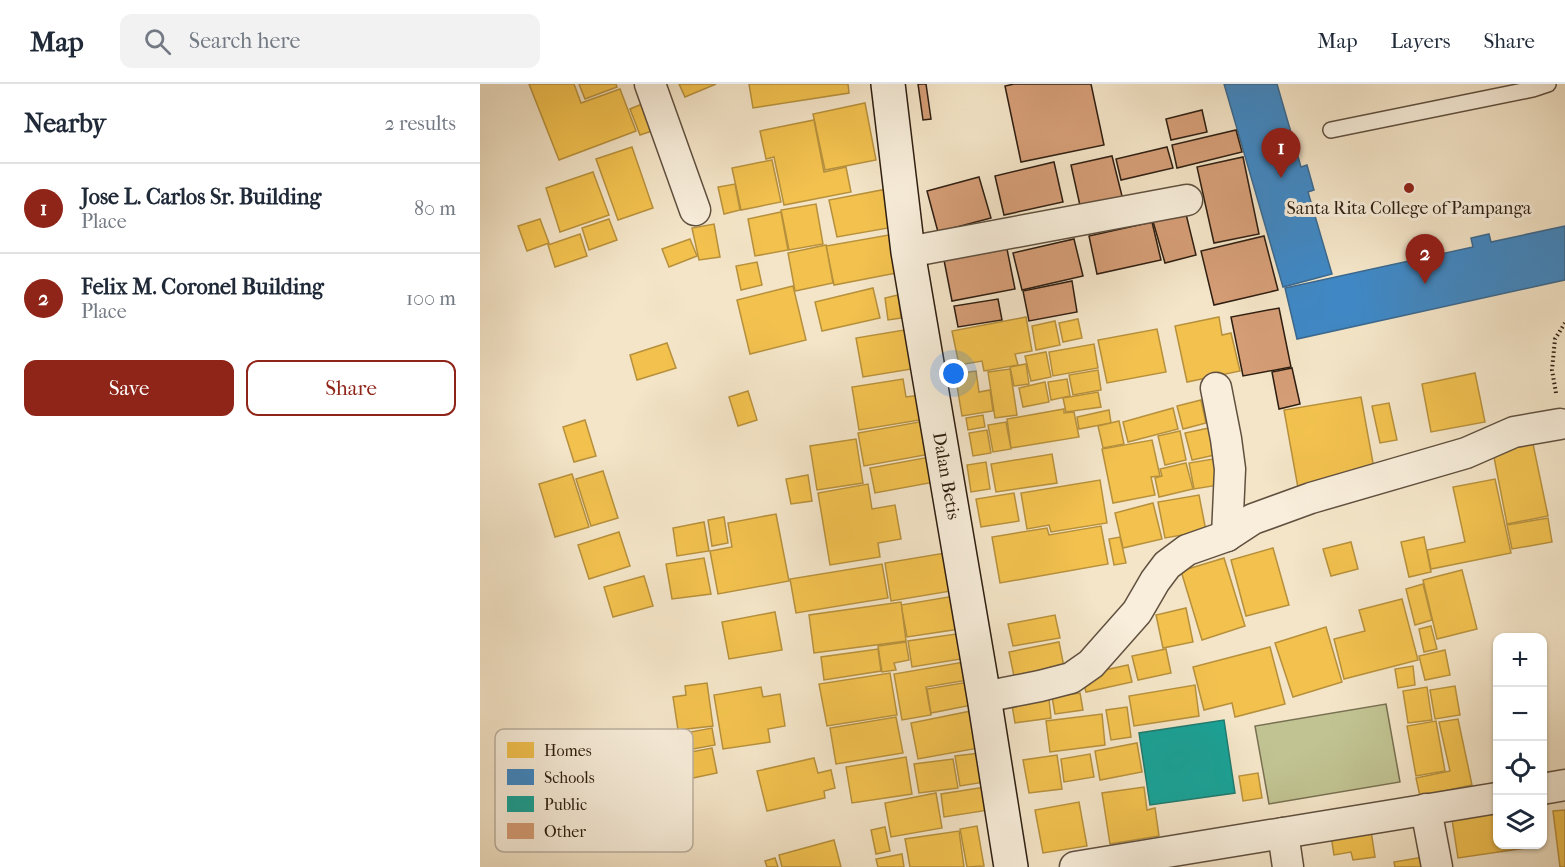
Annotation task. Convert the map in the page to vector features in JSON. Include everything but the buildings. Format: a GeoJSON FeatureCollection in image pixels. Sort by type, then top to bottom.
{"type":"FeatureCollection","features":[{"type":"Feature","properties":{"kind":"street"},"geometry":{"type":"LineString","coordinates":[[650,84],[695,210]]}},
{"type":"Feature","properties":{"kind":"street","name":"Dalan Betis"},"geometry":{"type":"LineString","coordinates":[[888,84],[908,252],[1011,867]]}},
{"type":"Feature","properties":{"kind":"street"},"geometry":{"type":"LineString","coordinates":[[908,252],[1187,200]]}},
{"type":"Feature","properties":{"kind":"street"},"geometry":{"type":"LineString","coordinates":[[1216,388],[1230,469],[1227,536]]}},
{"type":"Feature","properties":{"kind":"street"},"geometry":{"type":"LineString","coordinates":[[984,697],[1071,678],[1091,664],[1137,612],[1167,565],[1187,550],[1227,536],[1253,519],[1311,498],[1466,453],[1514,432],[1560,424]]}},
{"type":"Feature","properties":{"kind":"street"},"geometry":{"type":"LineString","coordinates":[[1547,788],[1565,785]]}},
{"type":"Feature","properties":{"kind":"street"},"geometry":{"type":"LineString","coordinates":[[1075,867],[1493,799]]}},
{"type":"Feature","properties":{"kind":"street"},"geometry":{"type":"LineString","coordinates":[[1426,809],[1437,867]]}},
{"type":"Feature","properties":{"kind":"street"},"geometry":{"type":"LineString","coordinates":[[1283,833],[1288,867]]}},
{"type":"Feature","properties":{"kind":"lane"},"geometry":{"type":"LineString","coordinates":[[1331,130],[1521,92],[1548,84]]}},
{"type":"Feature","properties":{"kind":"path"},"geometry":{"type":"LineString","coordinates":[[1560,424],[1552,370],[1555,339],[1565,323]]}},
{"type":"Feature","properties":{"kind":"green space"},"geometry":{"type":"Polygon","coordinates":[[[1386,704],[1400,782],[1269,804],[1255,726],[1386,704]]]}},
{"type":"Feature","properties":{"kind":"place","name":"Jose L. Carlos Sr. Building"},"geometry":{"type":"Point","coordinates":[1281,178]}},
{"type":"Feature","properties":{"kind":"place","name":"Santa Rita College of Pampanga"},"geometry":{"type":"Point","coordinates":[1409,188]}},
{"type":"Feature","properties":{"kind":"place","name":"Felix M. Coronel Building"},"geometry":{"type":"Point","coordinates":[1425,284]}}]}
